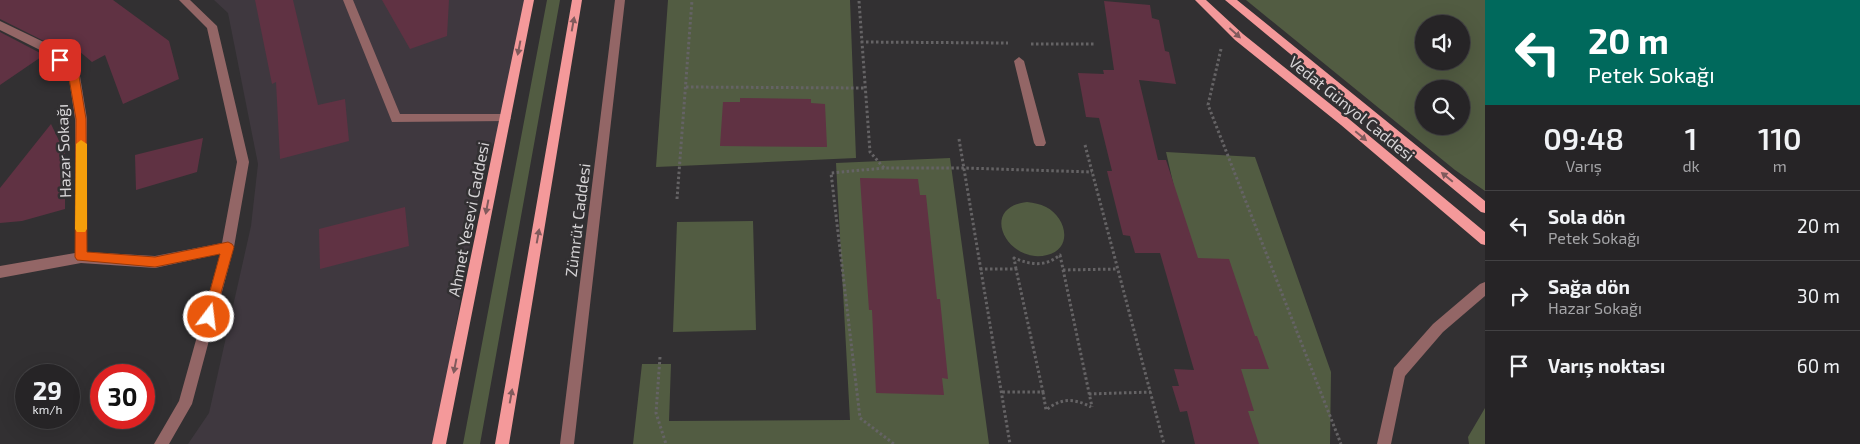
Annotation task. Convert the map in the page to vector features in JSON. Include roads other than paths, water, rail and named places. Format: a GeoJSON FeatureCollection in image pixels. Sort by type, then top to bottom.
{"type":"FeatureCollection","features":[{"type":"Feature","properties":{"kind":"main road","name":"Ahmet Yesevi Caddesi"},"geometry":{"type":"LineString","coordinates":[[439,444],[529,0]]}},
{"type":"Feature","properties":{"kind":"main road"},"geometry":{"type":"LineString","coordinates":[[502,444],[577,0]]}},
{"type":"Feature","properties":{"kind":"main road","name":"Vedat Günyol Caddesi"},"geometry":{"type":"LineString","coordinates":[[1200,0],[1239,37],[1345,122],[1485,240]]}},
{"type":"Feature","properties":{"kind":"main road","name":"Vedat Günyol Caddesi"},"geometry":{"type":"LineString","coordinates":[[1230,0],[1485,208]]}},
{"type":"Feature","properties":{"kind":"street"},"geometry":{"type":"LineString","coordinates":[[161,444],[185,404],[228,247],[243,162],[212,26],[184,0]]}},
{"type":"Feature","properties":{"kind":"street"},"geometry":{"type":"LineString","coordinates":[[348,0],[396,119],[505,118]]}},
{"type":"Feature","properties":{"kind":"street","name":"Zümrüt Caddesi"},"geometry":{"type":"LineString","coordinates":[[567,444],[620,0]]}},
{"type":"Feature","properties":{"kind":"street","name":"Hazar Sokağı"},"geometry":{"type":"LineString","coordinates":[[0,25],[48,49],[73,70],[81,119],[81,257]]}},
{"type":"Feature","properties":{"kind":"street"},"geometry":{"type":"LineString","coordinates":[[1020,60],[1040,142]]}},
{"type":"Feature","properties":{"kind":"street"},"geometry":{"type":"LineString","coordinates":[[0,272],[81,257],[155,262],[228,247]]}},
{"type":"Feature","properties":{"kind":"street"},"geometry":{"type":"LineString","coordinates":[[1384,444],[1399,373],[1438,328],[1485,288]]}}]}
